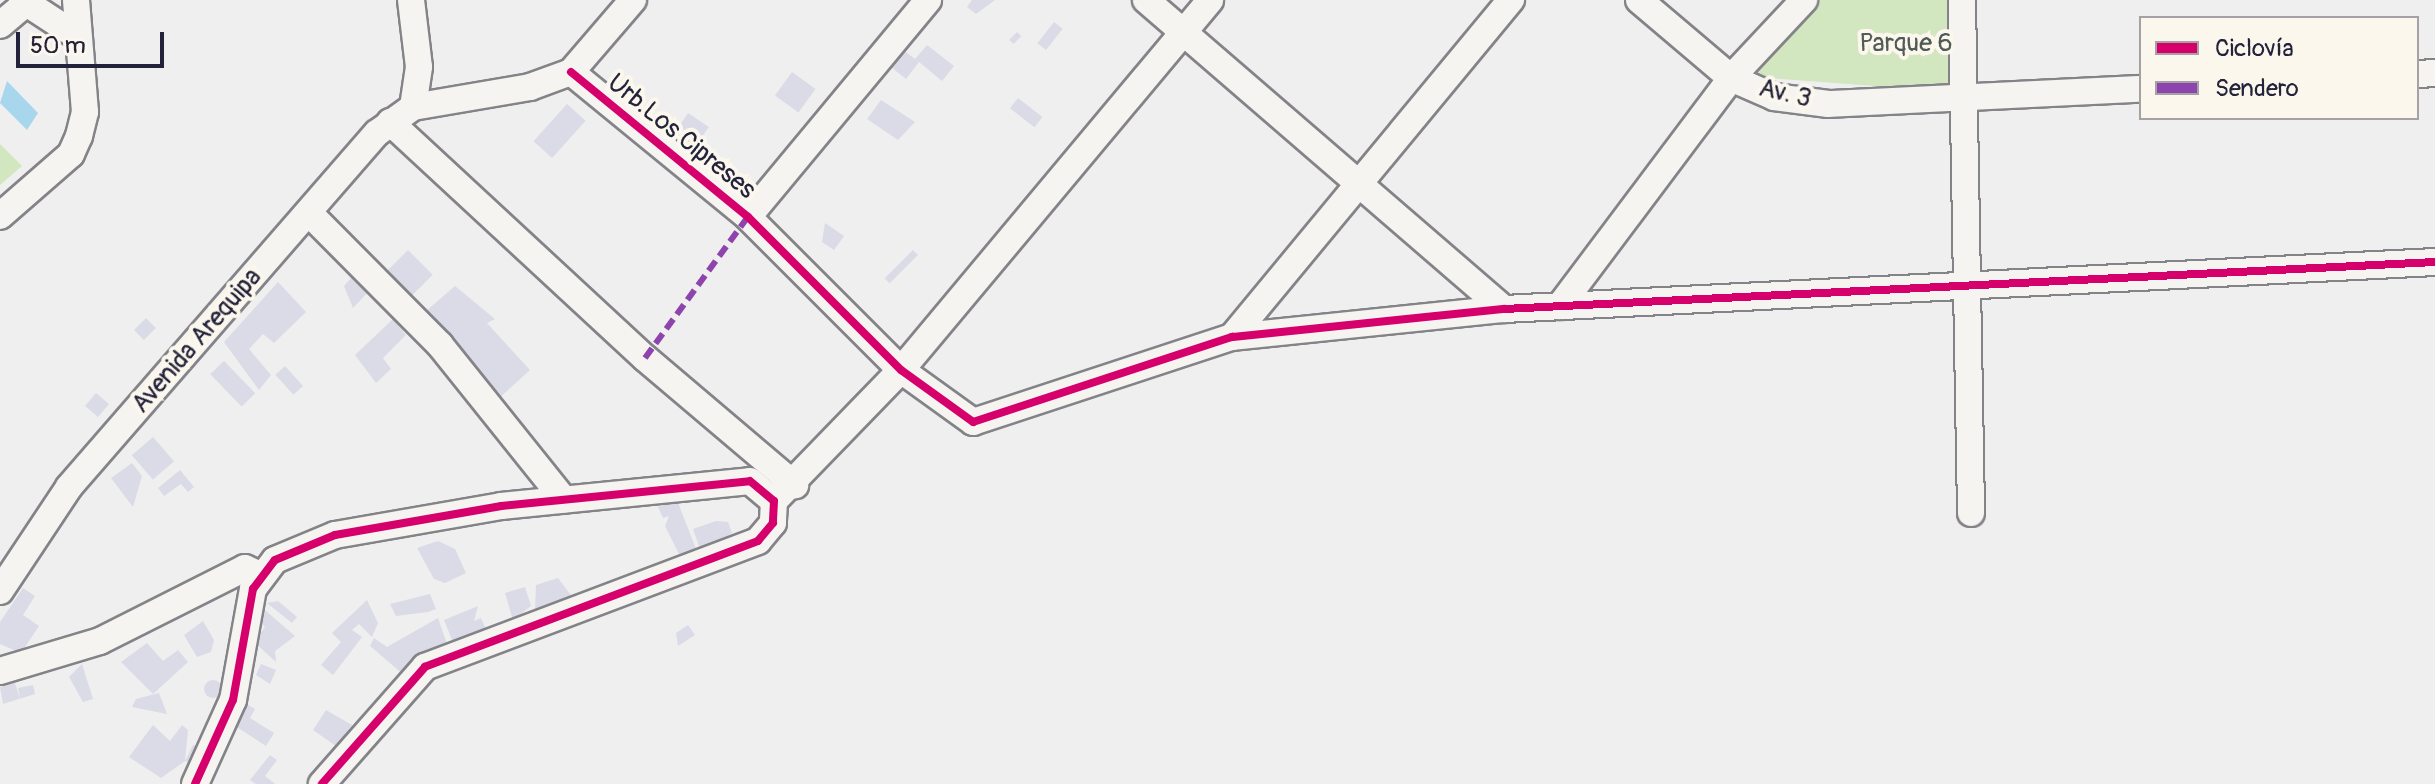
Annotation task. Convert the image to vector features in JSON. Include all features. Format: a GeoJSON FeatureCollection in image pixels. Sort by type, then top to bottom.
{"type":"FeatureCollection","features":[{"type":"Feature","properties":{"kind":"street"},"geometry":{"type":"LineString","coordinates":[[0,216],[71,154],[79,136],[85,112],[76,0]]}},
{"type":"Feature","properties":{"kind":"street"},"geometry":{"type":"LineString","coordinates":[[411,0],[419,67],[413,107],[530,87],[571,72],[633,0]]}},
{"type":"Feature","properties":{"kind":"street"},"geometry":{"type":"LineString","coordinates":[[748,217],[928,0]]}},
{"type":"Feature","properties":{"kind":"street"},"geometry":{"type":"LineString","coordinates":[[1146,0],[1504,309]]}},
{"type":"Feature","properties":{"kind":"street"},"geometry":{"type":"LineString","coordinates":[[774,501],[795,485],[901,370],[1210,0]]}},
{"type":"Feature","properties":{"kind":"street"},"geometry":{"type":"LineString","coordinates":[[1232,337],[1511,0]]}},
{"type":"Feature","properties":{"kind":"street","name":"Av. 3"},"geometry":{"type":"LineString","coordinates":[[1639,0],[1731,78],[1774,97],[1829,104],[2139,89]]}},
{"type":"Feature","properties":{"kind":"street"},"geometry":{"type":"LineString","coordinates":[[1560,306],[1731,78],[1804,0]]}},
{"type":"Feature","properties":{"kind":"street"},"geometry":{"type":"LineString","coordinates":[[1962,0],[1961,99],[1968,289],[1971,513]]}},
{"type":"Feature","properties":{"kind":"street"},"geometry":{"type":"LineString","coordinates":[[0,25],[24,1],[77,36]]}},
{"type":"Feature","properties":{"kind":"street","name":"Urb.Los Cipreses"},"geometry":{"type":"LineString","coordinates":[[571,72],[748,217],[901,370],[973,422],[1232,337]]}},
{"type":"Feature","properties":{"kind":"street","name":"Avenida Arequipa"},"geometry":{"type":"LineString","coordinates":[[0,591],[69,487],[390,122],[413,107]]}},
{"type":"Feature","properties":{"kind":"street"},"geometry":{"type":"LineString","coordinates":[[390,122],[645,358],[795,485]]}},
{"type":"Feature","properties":{"kind":"street"},"geometry":{"type":"LineString","coordinates":[[309,213],[440,345],[564,500]]}},
{"type":"Feature","properties":{"kind":"street"},"geometry":{"type":"LineString","coordinates":[[1232,337],[1504,309],[1968,289],[2435,262]]}},
{"type":"Feature","properties":{"kind":"street"},"geometry":{"type":"LineString","coordinates":[[195,784],[233,700],[260,575],[275,560],[335,535],[564,500],[750,481],[774,501]]}},
{"type":"Feature","properties":{"kind":"street"},"geometry":{"type":"LineString","coordinates":[[322,784],[425,667],[758,541],[773,523],[774,501]]}},
{"type":"Feature","properties":{"kind":"street"},"geometry":{"type":"LineString","coordinates":[[0,671],[100,641],[245,568],[260,575]]}},
{"type":"Feature","properties":{"kind":"green space","name":"Parque 6"},"geometry":{"type":"Polygon","coordinates":[[[1815,0],[1953,0],[1954,92],[1743,76],[1815,0]]]}},
{"type":"Feature","properties":{"kind":"green space"},"geometry":{"type":"Polygon","coordinates":[[[0,144],[22,166],[0,185],[0,144]]]}},
{"type":"Feature","properties":{"kind":"water"},"geometry":{"type":"Polygon","coordinates":[[[7,81],[38,113],[27,130],[0,103],[7,81]]]}},
{"type":"Feature","properties":{"kind":"building"},"geometry":{"type":"Polygon","coordinates":[[[972,0],[995,0],[976,14],[967,7],[972,0]]]}},
{"type":"Feature","properties":{"kind":"building"},"geometry":{"type":"Polygon","coordinates":[[[1054,22],[1063,29],[1046,50],[1037,43],[1054,22]]]}},
{"type":"Feature","properties":{"kind":"building"},"geometry":{"type":"Polygon","coordinates":[[[1017,32],[1021,36],[1013,44],[1009,40],[1017,32]]]}},
{"type":"Feature","properties":{"kind":"building"},"geometry":{"type":"Polygon","coordinates":[[[927,45],[954,66],[942,81],[919,62],[906,79],[891,67],[903,50],[915,59],[927,45]]]}},
{"type":"Feature","properties":{"kind":"building"},"geometry":{"type":"Polygon","coordinates":[[[792,72],[815,89],[798,113],[775,95],[792,72]]]}},
{"type":"Feature","properties":{"kind":"building"},"geometry":{"type":"Polygon","coordinates":[[[1018,98],[1042,117],[1034,127],[1010,108],[1018,98]]]}},
{"type":"Feature","properties":{"kind":"building"},"geometry":{"type":"Polygon","coordinates":[[[881,100],[915,122],[898,140],[867,119],[881,100]]]}},
{"type":"Feature","properties":{"kind":"building"},"geometry":{"type":"Polygon","coordinates":[[[567,104],[586,121],[552,158],[534,141],[567,104]]]}},
{"type":"Feature","properties":{"kind":"building"},"geometry":{"type":"Polygon","coordinates":[[[688,113],[709,127],[694,149],[673,135],[688,113]]]}},
{"type":"Feature","properties":{"kind":"building"},"geometry":{"type":"Polygon","coordinates":[[[825,223],[844,236],[834,250],[822,242],[825,223]]]}},
{"type":"Feature","properties":{"kind":"building"},"geometry":{"type":"Polygon","coordinates":[[[408,250],[433,275],[409,299],[384,274],[408,250]]]}},
{"type":"Feature","properties":{"kind":"building"},"geometry":{"type":"Polygon","coordinates":[[[913,250],[918,255],[890,283],[885,278],[913,250]]]}},
{"type":"Feature","properties":{"kind":"building"},"geometry":{"type":"Polygon","coordinates":[[[355,274],[371,289],[353,308],[344,286],[355,274]]]}},
{"type":"Feature","properties":{"kind":"building"},"geometry":{"type":"Polygon","coordinates":[[[278,282],[306,312],[274,343],[263,334],[249,349],[271,375],[259,390],[224,342],[278,282]]]}},
{"type":"Feature","properties":{"kind":"building"},"geometry":{"type":"Polygon","coordinates":[[[455,286],[495,319],[487,323],[530,370],[498,399],[418,318],[455,286]]]}},
{"type":"Feature","properties":{"kind":"building"},"geometry":{"type":"Polygon","coordinates":[[[146,318],[156,328],[144,340],[134,330],[146,318]]]}},
{"type":"Feature","properties":{"kind":"building"},"geometry":{"type":"Polygon","coordinates":[[[393,319],[406,335],[383,358],[391,369],[376,383],[355,355],[393,319]]]}},
{"type":"Feature","properties":{"kind":"building"},"geometry":{"type":"Polygon","coordinates":[[[224,361],[255,393],[242,407],[210,374],[224,361]]]}},
{"type":"Feature","properties":{"kind":"building"},"geometry":{"type":"Polygon","coordinates":[[[285,366],[303,386],[293,395],[275,375],[285,366]]]}},
{"type":"Feature","properties":{"kind":"building"},"geometry":{"type":"Polygon","coordinates":[[[96,393],[109,404],[98,417],[85,406],[96,393]]]}},
{"type":"Feature","properties":{"kind":"building"},"geometry":{"type":"Polygon","coordinates":[[[153,437],[174,461],[153,480],[132,455],[153,437]]]}},
{"type":"Feature","properties":{"kind":"building"},"geometry":{"type":"Polygon","coordinates":[[[132,463],[142,476],[133,507],[111,478],[132,463]]]}},
{"type":"Feature","properties":{"kind":"building"},"geometry":{"type":"Polygon","coordinates":[[[180,470],[194,487],[188,492],[181,484],[164,496],[158,488],[180,470]]]}},
{"type":"Feature","properties":{"kind":"building"},"geometry":{"type":"Polygon","coordinates":[[[677,500],[698,554],[682,560],[665,526],[669,516],[663,518],[658,507],[677,500]]]}},
{"type":"Feature","properties":{"kind":"building"},"geometry":{"type":"Polygon","coordinates":[[[716,521],[728,522],[732,533],[701,552],[693,529],[716,521]]]}},
{"type":"Feature","properties":{"kind":"building"},"geometry":{"type":"Polygon","coordinates":[[[438,541],[455,549],[466,573],[445,583],[434,579],[417,548],[438,541]]]}},
{"type":"Feature","properties":{"kind":"building"},"geometry":{"type":"Polygon","coordinates":[[[558,578],[573,598],[535,610],[536,585],[558,578]]]}},
{"type":"Feature","properties":{"kind":"building"},"geometry":{"type":"Polygon","coordinates":[[[525,587],[531,606],[513,620],[505,593],[525,587]]]}},
{"type":"Feature","properties":{"kind":"building"},"geometry":{"type":"Polygon","coordinates":[[[23,588],[35,596],[23,615],[39,626],[21,653],[0,644],[0,622],[23,588]]]}},
{"type":"Feature","properties":{"kind":"building"},"geometry":{"type":"Polygon","coordinates":[[[430,594],[436,609],[428,612],[396,616],[390,604],[430,594]]]}},
{"type":"Feature","properties":{"kind":"building"},"geometry":{"type":"Polygon","coordinates":[[[367,600],[378,623],[372,637],[359,624],[352,630],[362,637],[333,675],[321,665],[341,642],[332,633],[367,600]]]}},
{"type":"Feature","properties":{"kind":"building"},"geometry":{"type":"Polygon","coordinates":[[[278,601],[297,617],[292,623],[267,603],[278,601]]]}},
{"type":"Feature","properties":{"kind":"building"},"geometry":{"type":"Polygon","coordinates":[[[259,605],[295,636],[275,651],[276,662],[254,642],[265,627],[255,618],[259,605]]]}},
{"type":"Feature","properties":{"kind":"building"},"geometry":{"type":"Polygon","coordinates":[[[478,606],[474,621],[481,618],[487,632],[454,645],[444,620],[478,606]]]}},
{"type":"Feature","properties":{"kind":"building"},"geometry":{"type":"Polygon","coordinates":[[[438,618],[449,650],[404,675],[370,646],[374,638],[387,647],[438,618]]]}},
{"type":"Feature","properties":{"kind":"building"},"geometry":{"type":"Polygon","coordinates":[[[203,621],[214,640],[211,652],[197,657],[184,635],[203,621]]]}},
{"type":"Feature","properties":{"kind":"building"},"geometry":{"type":"Polygon","coordinates":[[[688,625],[695,635],[678,646],[676,633],[688,625]]]}},
{"type":"Feature","properties":{"kind":"building"},"geometry":{"type":"Polygon","coordinates":[[[147,643],[163,661],[178,650],[188,662],[153,694],[121,662],[147,643]]]}},
{"type":"Feature","properties":{"kind":"building"},"geometry":{"type":"Polygon","coordinates":[[[82,664],[93,699],[83,702],[69,677],[82,664]]]}},
{"type":"Feature","properties":{"kind":"building"},"geometry":{"type":"Polygon","coordinates":[[[261,664],[276,670],[270,684],[256,675],[261,664]]]}},
{"type":"Feature","properties":{"kind":"building"},"geometry":{"type":"Polygon","coordinates":[[[213,680],[222,689],[213,698],[204,689],[213,680]]]}},
{"type":"Feature","properties":{"kind":"building"},"geometry":{"type":"Polygon","coordinates":[[[15,683],[20,699],[3,704],[0,687],[15,683]]]}},
{"type":"Feature","properties":{"kind":"building"},"geometry":{"type":"Polygon","coordinates":[[[33,685],[35,694],[20,699],[18,688],[33,685]]]}},
{"type":"Feature","properties":{"kind":"building"},"geometry":{"type":"Polygon","coordinates":[[[159,693],[167,714],[132,707],[136,699],[159,693]]]}},
{"type":"Feature","properties":{"kind":"building"},"geometry":{"type":"Polygon","coordinates":[[[245,703],[255,709],[250,718],[274,733],[266,746],[232,724],[245,703]]]}},
{"type":"Feature","properties":{"kind":"building"},"geometry":{"type":"Polygon","coordinates":[[[326,710],[352,725],[336,746],[313,730],[326,710]]]}},
{"type":"Feature","properties":{"kind":"building"},"geometry":{"type":"Polygon","coordinates":[[[153,725],[170,741],[182,725],[188,730],[185,761],[161,778],[129,757],[153,725]]]}},
{"type":"Feature","properties":{"kind":"building"},"geometry":{"type":"Polygon","coordinates":[[[193,745],[207,748],[201,766],[185,761],[193,745]]]}},
{"type":"Feature","properties":{"kind":"building"},"geometry":{"type":"Polygon","coordinates":[[[270,755],[277,760],[265,776],[275,784],[256,784],[250,780],[270,755]]]}},
{"type":"Feature","properties":{"kind":"marked path"},"geometry":{"type":"LineString","coordinates":[[645,358],[748,217]]}},
{"type":"Feature","properties":{"kind":"cycle path"},"geometry":{"type":"LineString","coordinates":[[571,72],[748,217],[901,370],[973,422],[1232,337],[1504,309],[2435,262]]}},
{"type":"Feature","properties":{"kind":"cycle path"},"geometry":{"type":"LineString","coordinates":[[195,784],[233,700],[253,589],[275,560],[335,535],[501,506],[750,481],[774,501],[773,523],[758,541],[425,667],[322,784]]}}]}
